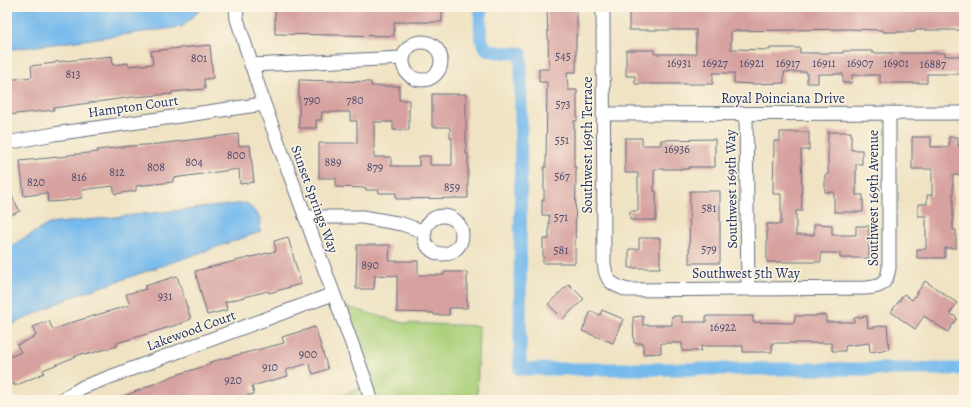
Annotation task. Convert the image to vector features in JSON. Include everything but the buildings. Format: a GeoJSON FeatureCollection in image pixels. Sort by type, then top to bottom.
{"type":"FeatureCollection","features":[{"type":"Feature","properties":{"kind":"street","name":"Sunset Springs Way"},"geometry":{"type":"LineString","coordinates":[[236,7],[251,65],[264,104],[371,400]]}},
{"type":"Feature","properties":{"kind":"street","name":"Southwest 169th Terrace"},"geometry":{"type":"LineString","coordinates":[[603,7],[604,263],[605,272],[609,282]]}},
{"type":"Feature","properties":{"kind":"street"},"geometry":{"type":"LineString","coordinates":[[251,65],[403,58]]}},
{"type":"Feature","properties":{"kind":"street","name":"Hampton Court"},"geometry":{"type":"LineString","coordinates":[[7,143],[54,134],[264,104]]}},
{"type":"Feature","properties":{"kind":"street","name":"Royal Poinciana Drive"},"geometry":{"type":"LineString","coordinates":[[603,114],[964,114]]}},
{"type":"Feature","properties":{"kind":"street","name":"Southwest 169th Way"},"geometry":{"type":"LineString","coordinates":[[746,114],[748,289]]}},
{"type":"Feature","properties":{"kind":"street","name":"Southwest 169th Avenue"},"geometry":{"type":"LineString","coordinates":[[884,282],[888,276],[889,268],[889,114]]}},
{"type":"Feature","properties":{"kind":"street"},"geometry":{"type":"LineString","coordinates":[[305,217],[363,217],[402,224],[425,232]]}},
{"type":"Feature","properties":{"kind":"street","name":"Southwest 5th Way"},"geometry":{"type":"LineString","coordinates":[[609,282],[626,290],[876,288],[884,282]]}},
{"type":"Feature","properties":{"kind":"street","name":"Lakewood Court"},"geometry":{"type":"LineString","coordinates":[[62,400],[83,388],[333,294]]}},
{"type":"Feature","properties":{"kind":"green space"},"geometry":{"type":"Polygon","coordinates":[[[337,304],[403,323],[479,326],[477,400],[333,400],[366,385],[337,304]]]}},
{"type":"Feature","properties":{"kind":"water"},"geometry":{"type":"Polygon","coordinates":[[[7,7],[203,7],[182,27],[7,50],[7,7]]]}},
{"type":"Feature","properties":{"kind":"water"},"geometry":{"type":"Polygon","coordinates":[[[247,203],[260,218],[260,232],[69,298],[7,327],[7,248],[49,224],[247,203]]]}},
{"type":"Feature","properties":{"kind":"waterway"},"geometry":{"type":"LineString","coordinates":[[481,7],[480,33],[481,39],[487,49],[499,52],[521,53],[520,369],[964,369]]}}]}
